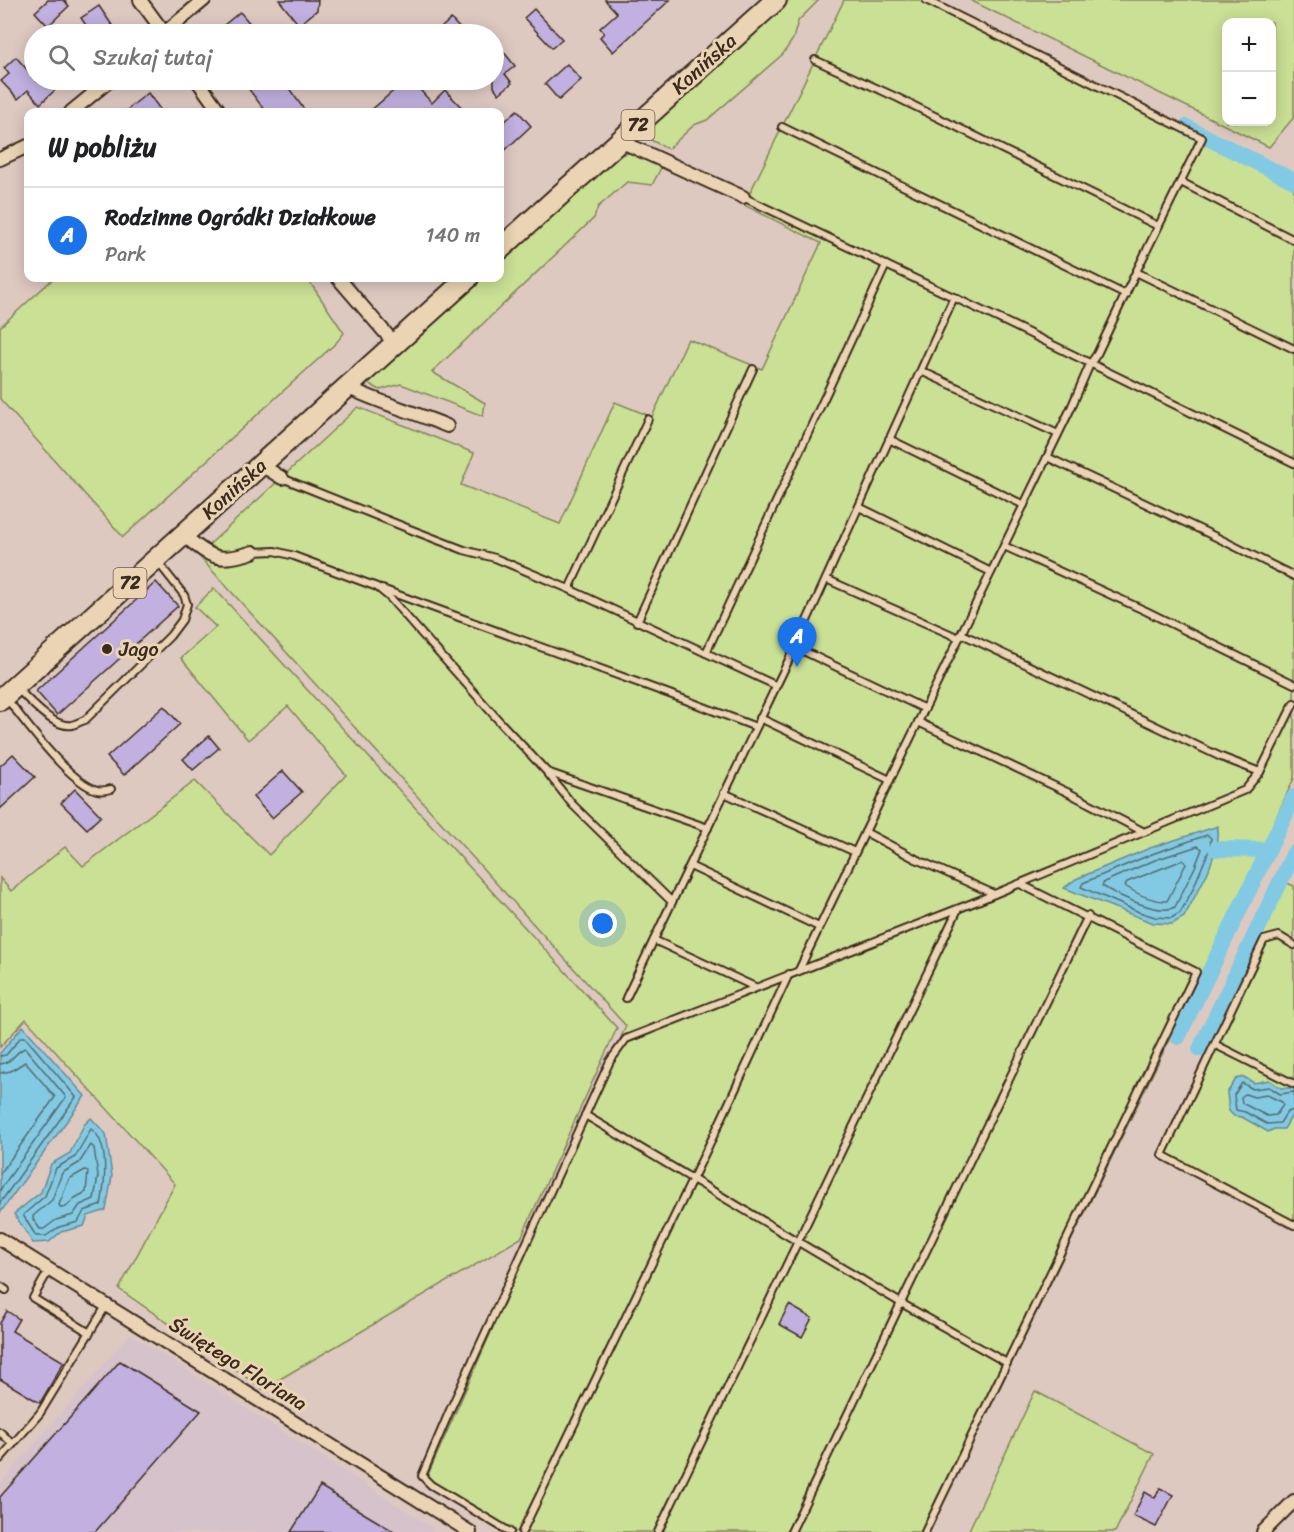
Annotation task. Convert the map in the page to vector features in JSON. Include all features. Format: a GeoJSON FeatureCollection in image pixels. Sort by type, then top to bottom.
{"type":"FeatureCollection","features":[{"type":"Feature","properties":{"kind":"main road","name":"Konińska"},"geometry":{"type":"LineString","coordinates":[[504,245],[776,0]]}},
{"type":"Feature","properties":{"kind":"main road","name":"Konińska"},"geometry":{"type":"LineString","coordinates":[[7,694],[464,282]]}},
{"type":"Feature","properties":{"kind":"street"},"geometry":{"type":"LineString","coordinates":[[140,0],[157,24]]}},
{"type":"Feature","properties":{"kind":"street"},"geometry":{"type":"LineString","coordinates":[[176,24],[204,0]]}},
{"type":"Feature","properties":{"kind":"street"},"geometry":{"type":"LineString","coordinates":[[76,108],[98,90]]}},
{"type":"Feature","properties":{"kind":"street"},"geometry":{"type":"LineString","coordinates":[[204,90],[217,108]]}},
{"type":"Feature","properties":{"kind":"street"},"geometry":{"type":"LineString","coordinates":[[620,141],[743,197]]}},
{"type":"Feature","properties":{"kind":"street"},"geometry":{"type":"LineString","coordinates":[[0,159],[24,148]]}},
{"type":"Feature","properties":{"kind":"street"},"geometry":{"type":"LineString","coordinates":[[341,282],[395,344]]}},
{"type":"Feature","properties":{"kind":"street"},"geometry":{"type":"LineString","coordinates":[[348,387],[447,426]]}},
{"type":"Feature","properties":{"kind":"street"},"geometry":{"type":"LineString","coordinates":[[261,465],[282,478]]}},
{"type":"Feature","properties":{"kind":"street"},"geometry":{"type":"LineString","coordinates":[[183,535],[209,555],[216,557],[240,556],[253,552]]}},
{"type":"Feature","properties":{"kind":"street","name":"Świętego Floriana"},"geometry":{"type":"LineString","coordinates":[[0,1239],[107,1305],[452,1528],[470,1532]]}},
{"type":"Feature","properties":{"kind":"street"},"geometry":{"type":"LineString","coordinates":[[1263,1532],[1294,1501]]}},
{"type":"Feature","properties":{"kind":"lane"},"geometry":{"type":"LineString","coordinates":[[799,970],[1090,364],[1101,346],[1202,138],[926,0]]}},
{"type":"Feature","properties":{"kind":"lane"},"geometry":{"type":"LineString","coordinates":[[815,60],[898,98],[1158,226]]}},
{"type":"Feature","properties":{"kind":"lane"},"geometry":{"type":"LineString","coordinates":[[782,127],[1126,295]]}},
{"type":"Feature","properties":{"kind":"lane"},"geometry":{"type":"LineString","coordinates":[[1180,182],[1294,240]]}},
{"type":"Feature","properties":{"kind":"lane"},"geometry":{"type":"LineString","coordinates":[[743,197],[1294,463]]}},
{"type":"Feature","properties":{"kind":"lane"},"geometry":{"type":"LineString","coordinates":[[706,653],[886,265]]}},
{"type":"Feature","properties":{"kind":"lane"},"geometry":{"type":"LineString","coordinates":[[1137,272],[1294,349]]}},
{"type":"Feature","properties":{"kind":"lane"},"geometry":{"type":"LineString","coordinates":[[626,998],[775,684],[795,647],[954,297]]}},
{"type":"Feature","properties":{"kind":"lane"},"geometry":{"type":"LineString","coordinates":[[637,622],[753,369]]}},
{"type":"Feature","properties":{"kind":"lane"},"geometry":{"type":"LineString","coordinates":[[921,371],[1058,434]]}},
{"type":"Feature","properties":{"kind":"lane"},"geometry":{"type":"LineString","coordinates":[[569,590],[648,419]]}},
{"type":"Feature","properties":{"kind":"lane"},"geometry":{"type":"LineString","coordinates":[[889,439],[1023,505]]}},
{"type":"Feature","properties":{"kind":"lane"},"geometry":{"type":"LineString","coordinates":[[1047,457],[1294,576]]}},
{"type":"Feature","properties":{"kind":"lane"},"geometry":{"type":"LineString","coordinates":[[282,478],[464,550],[495,558],[775,684]]}},
{"type":"Feature","properties":{"kind":"lane"},"geometry":{"type":"LineString","coordinates":[[858,507],[991,572]]}},
{"type":"Feature","properties":{"kind":"lane"},"geometry":{"type":"LineString","coordinates":[[1004,546],[1146,611],[1294,684]]}},
{"type":"Feature","properties":{"kind":"lane"},"geometry":{"type":"LineString","coordinates":[[253,552],[275,551],[294,556],[756,727]]}},
{"type":"Feature","properties":{"kind":"lane"},"geometry":{"type":"LineString","coordinates":[[7,694],[65,725],[73,725],[85,720],[170,636],[182,620],[187,604],[184,595],[156,560]]}},
{"type":"Feature","properties":{"kind":"lane"},"geometry":{"type":"LineString","coordinates":[[826,579],[960,636],[1221,757],[1260,772]]}},
{"type":"Feature","properties":{"kind":"lane"},"geometry":{"type":"LineString","coordinates":[[377,587],[390,597],[546,771],[572,804],[672,902]]}},
{"type":"Feature","properties":{"kind":"lane"},"geometry":{"type":"LineString","coordinates":[[795,647],[925,709]]}},
{"type":"Feature","properties":{"kind":"lane"},"geometry":{"type":"LineString","coordinates":[[7,694],[68,771],[81,782],[98,791],[111,789]]}},
{"type":"Feature","properties":{"kind":"lane"},"geometry":{"type":"LineString","coordinates":[[510,1532],[431,1485],[422,1476],[610,1061],[626,1039],[958,909],[1245,790],[1260,772],[1294,703]]}},
{"type":"Feature","properties":{"kind":"lane"},"geometry":{"type":"LineString","coordinates":[[760,718],[890,780]]}},
{"type":"Feature","properties":{"kind":"lane"},"geometry":{"type":"LineString","coordinates":[[918,722],[1067,792],[1144,832]]}},
{"type":"Feature","properties":{"kind":"lane"},"geometry":{"type":"LineString","coordinates":[[546,771],[708,828]]}},
{"type":"Feature","properties":{"kind":"lane"},"geometry":{"type":"LineString","coordinates":[[724,793],[855,852]]}},
{"type":"Feature","properties":{"kind":"lane"},"geometry":{"type":"LineString","coordinates":[[865,832],[916,859],[994,894]]}},
{"type":"Feature","properties":{"kind":"lane"},"geometry":{"type":"LineString","coordinates":[[690,866],[819,927]]}},
{"type":"Feature","properties":{"kind":"lane"},"geometry":{"type":"LineString","coordinates":[[925,1532],[1197,972],[1020,884]]}},
{"type":"Feature","properties":{"kind":"lane"},"geometry":{"type":"LineString","coordinates":[[658,1532],[958,909]]}},
{"type":"Feature","properties":{"kind":"lane"},"geometry":{"type":"LineString","coordinates":[[791,1532],[1088,916]]}},
{"type":"Feature","properties":{"kind":"lane"},"geometry":{"type":"LineString","coordinates":[[1294,945],[1279,936],[1264,940],[1162,1155],[1294,1225]]}},
{"type":"Feature","properties":{"kind":"lane"},"geometry":{"type":"LineString","coordinates":[[654,940],[755,987]]}},
{"type":"Feature","properties":{"kind":"lane"},"geometry":{"type":"LineString","coordinates":[[522,1532],[789,974]]}},
{"type":"Feature","properties":{"kind":"lane"},"geometry":{"type":"LineString","coordinates":[[1216,1045],[1294,1084]]}},
{"type":"Feature","properties":{"kind":"lane"},"geometry":{"type":"LineString","coordinates":[[585,1116],[1007,1363]]}},
{"type":"Feature","properties":{"kind":"lane"},"geometry":{"type":"LineString","coordinates":[[50,1270],[33,1298],[90,1333]]}},
{"type":"Feature","properties":{"kind":"lane"},"geometry":{"type":"LineString","coordinates":[[0,1459],[40,1413],[107,1305]]}},
{"type":"Feature","properties":{"kind":"lane"},"geometry":{"type":"LineString","coordinates":[[0,1432],[13,1444]]}},
{"type":"Feature","properties":{"kind":"shaded area"},"geometry":{"type":"Polygon","coordinates":[[[130,1334],[433,1528],[430,1532],[0,1532],[0,1484],[130,1334]]]}},
{"type":"Feature","properties":{"kind":"green space"},"geometry":{"type":"Polygon","coordinates":[[[787,0],[819,0],[798,21],[793,39],[783,54],[707,120],[694,125],[668,149],[638,133],[787,0]]]}},
{"type":"Feature","properties":{"kind":"green space"},"geometry":{"type":"Polygon","coordinates":[[[844,0],[931,0],[1294,186],[1294,778],[1256,862],[929,1532],[501,1532],[424,1484],[626,1026],[198,555],[358,407],[474,453],[461,485],[560,524],[615,402],[652,417],[688,339],[762,369],[821,243],[744,205],[844,0]]]}},
{"type":"Feature","properties":{"kind":"green space"},"geometry":{"type":"Polygon","coordinates":[[[970,0],[1294,0],[1294,117],[1269,147],[1226,126],[1276,126],[1276,18],[1222,18],[1222,124],[970,0]]]}},
{"type":"Feature","properties":{"kind":"green space"},"geometry":{"type":"Polygon","coordinates":[[[629,153],[648,158],[662,166],[652,185],[627,182],[598,207],[594,218],[432,372],[485,403],[483,416],[401,384],[380,390],[364,381],[474,282],[504,282],[504,254],[612,156],[629,153]]]}},
{"type":"Feature","properties":{"kind":"green space"},"geometry":{"type":"Polygon","coordinates":[[[50,282],[310,282],[344,333],[336,343],[123,537],[0,399],[0,327],[50,282]]]}},
{"type":"Feature","properties":{"kind":"green space"},"geometry":{"type":"Polygon","coordinates":[[[214,588],[617,1028],[521,1238],[263,1389],[119,1289],[175,1184],[26,1019],[0,1047],[0,878],[11,891],[65,847],[83,866],[195,781],[269,855],[346,775],[288,706],[248,740],[181,658],[216,627],[195,607],[214,588]]]}},
{"type":"Feature","properties":{"kind":"green space"},"geometry":{"type":"Polygon","coordinates":[[[1287,883],[1294,886],[1294,1229],[1158,1155],[1287,883]]]}},
{"type":"Feature","properties":{"kind":"green space"},"geometry":{"type":"Polygon","coordinates":[[[1035,1391],[1154,1454],[1115,1532],[968,1532],[1035,1391]]]}},
{"type":"Feature","properties":{"kind":"water"},"geometry":{"type":"Polygon","coordinates":[[[1218,826],[1216,849],[1208,872],[1184,917],[1172,924],[1153,923],[1064,888],[1076,879],[1150,848],[1218,826]]]}},
{"type":"Feature","properties":{"kind":"water"},"geometry":{"type":"Polygon","coordinates":[[[23,1026],[85,1096],[0,1213],[0,1053],[23,1026]]]}},
{"type":"Feature","properties":{"kind":"water"},"geometry":{"type":"Polygon","coordinates":[[[1244,1077],[1254,1083],[1269,1080],[1281,1088],[1294,1088],[1294,1112],[1284,1129],[1274,1129],[1268,1132],[1242,1117],[1234,1116],[1229,1111],[1227,1093],[1236,1079],[1244,1077]]]}},
{"type":"Feature","properties":{"kind":"water"},"geometry":{"type":"Polygon","coordinates":[[[91,1118],[106,1134],[112,1176],[106,1210],[88,1216],[84,1226],[61,1232],[49,1242],[33,1243],[14,1214],[41,1192],[51,1164],[70,1153],[84,1125],[91,1118]]]}},
{"type":"Feature","properties":{"kind":"building"},"geometry":{"type":"Polygon","coordinates":[[[48,0],[64,0],[69,6],[50,24],[46,24],[35,12],[48,0]]]}},
{"type":"Feature","properties":{"kind":"building"},"geometry":{"type":"Polygon","coordinates":[[[279,0],[318,0],[317,10],[298,24],[279,0]]]}},
{"type":"Feature","properties":{"kind":"building"},"geometry":{"type":"Polygon","coordinates":[[[605,0],[670,0],[613,52],[600,37],[604,33],[600,28],[617,13],[605,0]]]}},
{"type":"Feature","properties":{"kind":"building"},"geometry":{"type":"Polygon","coordinates":[[[99,6],[111,24],[85,24],[81,18],[99,6]]]}},
{"type":"Feature","properties":{"kind":"building"},"geometry":{"type":"Polygon","coordinates":[[[534,9],[562,39],[552,48],[524,18],[534,9]]]}},
{"type":"Feature","properties":{"kind":"building"},"geometry":{"type":"Polygon","coordinates":[[[240,12],[250,24],[225,24],[240,12]]]}},
{"type":"Feature","properties":{"kind":"building"},"geometry":{"type":"Polygon","coordinates":[[[451,19],[456,24],[445,24],[451,19]]]}},
{"type":"Feature","properties":{"kind":"building"},"geometry":{"type":"Polygon","coordinates":[[[504,52],[515,66],[505,74],[512,83],[504,90],[504,52]]]}},
{"type":"Feature","properties":{"kind":"building"},"geometry":{"type":"Polygon","coordinates":[[[16,57],[24,66],[24,90],[28,90],[18,99],[1,81],[9,74],[4,68],[16,57]]]}},
{"type":"Feature","properties":{"kind":"building"},"geometry":{"type":"Polygon","coordinates":[[[567,64],[581,80],[559,100],[545,84],[567,64]]]}},
{"type":"Feature","properties":{"kind":"building"},"geometry":{"type":"Polygon","coordinates":[[[28,90],[55,90],[40,104],[28,90]]]}},
{"type":"Feature","properties":{"kind":"building"},"geometry":{"type":"Polygon","coordinates":[[[250,90],[290,90],[303,108],[263,108],[250,90]]]}},
{"type":"Feature","properties":{"kind":"building"},"geometry":{"type":"Polygon","coordinates":[[[394,90],[420,90],[432,103],[445,90],[462,108],[374,108],[394,90]]]}},
{"type":"Feature","properties":{"kind":"building"},"geometry":{"type":"Polygon","coordinates":[[[148,93],[159,108],[130,108],[148,93]]]}},
{"type":"Feature","properties":{"kind":"building"},"geometry":{"type":"Polygon","coordinates":[[[517,110],[531,126],[504,151],[504,122],[517,110]]]}},
{"type":"Feature","properties":{"kind":"building","name":"Jago"},"geometry":{"type":"Polygon","coordinates":[[[156,582],[178,606],[57,715],[36,691],[156,582]]]}},
{"type":"Feature","properties":{"kind":"building"},"geometry":{"type":"Polygon","coordinates":[[[164,706],[180,724],[124,775],[107,757],[164,706]]]}},
{"type":"Feature","properties":{"kind":"building"},"geometry":{"type":"Polygon","coordinates":[[[209,736],[219,748],[193,770],[183,759],[209,736]]]}},
{"type":"Feature","properties":{"kind":"building"},"geometry":{"type":"Polygon","coordinates":[[[13,754],[35,777],[0,809],[0,766],[13,754]]]}},
{"type":"Feature","properties":{"kind":"building"},"geometry":{"type":"Polygon","coordinates":[[[283,771],[302,792],[272,818],[253,797],[283,771]]]}},
{"type":"Feature","properties":{"kind":"building"},"geometry":{"type":"Polygon","coordinates":[[[75,789],[101,816],[87,829],[61,803],[75,789]]]}},
{"type":"Feature","properties":{"kind":"building"},"geometry":{"type":"Polygon","coordinates":[[[789,1305],[812,1318],[802,1337],[779,1324],[789,1305]]]}},
{"type":"Feature","properties":{"kind":"building"},"geometry":{"type":"Polygon","coordinates":[[[7,1311],[19,1319],[12,1331],[64,1362],[40,1403],[0,1379],[0,1323],[7,1311]]]}},
{"type":"Feature","properties":{"kind":"building"},"geometry":{"type":"Polygon","coordinates":[[[120,1361],[201,1411],[95,1532],[0,1532],[0,1497],[120,1361]]]}},
{"type":"Feature","properties":{"kind":"building"},"geometry":{"type":"Polygon","coordinates":[[[320,1486],[360,1511],[395,1532],[291,1532],[320,1486]]]}},
{"type":"Feature","properties":{"kind":"building"},"geometry":{"type":"Polygon","coordinates":[[[1160,1488],[1173,1495],[1156,1527],[1133,1516],[1145,1492],[1155,1498],[1160,1488]]]}},
{"type":"Feature","properties":{"kind":"waterway"},"geometry":{"type":"LineString","coordinates":[[1186,127],[1294,181]]}},
{"type":"Feature","properties":{"kind":"waterway"},"geometry":{"type":"LineString","coordinates":[[1178,1037],[1294,797]]}},
{"type":"Feature","properties":{"kind":"waterway"},"geometry":{"type":"LineString","coordinates":[[1216,849],[1268,850]]}},
{"type":"Feature","properties":{"kind":"waterway"},"geometry":{"type":"LineString","coordinates":[[1200,1049],[1294,853]]}},
{"type":"Feature","properties":{"kind":"place","name":"Jago"},"geometry":{"type":"Point","coordinates":[107,649]}},
{"type":"Feature","properties":{"kind":"place","name":"Rodzinne Ogródki Działkowe"},"geometry":{"type":"Point","coordinates":[797,667]}}]}
